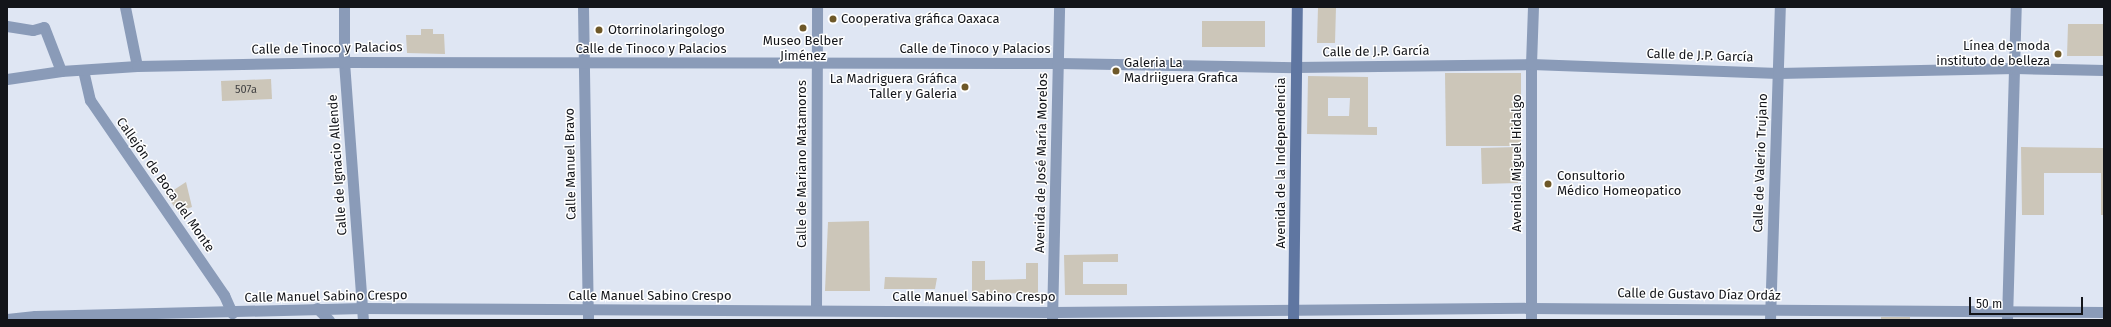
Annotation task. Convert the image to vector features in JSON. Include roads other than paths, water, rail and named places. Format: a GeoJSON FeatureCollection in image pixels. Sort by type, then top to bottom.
{"type":"FeatureCollection","features":[{"type":"Feature","properties":{"kind":"main road","name":"Avenida de la Independencia"},"geometry":{"type":"LineString","coordinates":[[1294,314],[1295,67],[1297,7]]}},
{"type":"Feature","properties":{"kind":"street"},"geometry":{"type":"LineString","coordinates":[[124,7],[137,66]]}},
{"type":"Feature","properties":{"kind":"street","name":"Calle de Ignacio Allende"},"geometry":{"type":"LineString","coordinates":[[344,7],[344,62],[363,320]]}},
{"type":"Feature","properties":{"kind":"street","name":"Calle Manuel Bravo"},"geometry":{"type":"LineString","coordinates":[[583,7],[588,315]]}},
{"type":"Feature","properties":{"kind":"street","name":"Calle de Mariano Matamoros"},"geometry":{"type":"LineString","coordinates":[[816,315],[817,7]]}},
{"type":"Feature","properties":{"kind":"street","name":"Avenida de José María Morelos"},"geometry":{"type":"LineString","coordinates":[[1052,316],[1060,7]]}},
{"type":"Feature","properties":{"kind":"street","name":"Avenida Miguel Hidalgo"},"geometry":{"type":"LineString","coordinates":[[1530,320],[1531,64],[1533,7]]}},
{"type":"Feature","properties":{"kind":"street","name":"Calle de Valerio Trujano"},"geometry":{"type":"LineString","coordinates":[[1770,315],[1780,7]]}},
{"type":"Feature","properties":{"kind":"street"},"geometry":{"type":"LineString","coordinates":[[2007,316],[2016,7]]}},
{"type":"Feature","properties":{"kind":"street"},"geometry":{"type":"LineString","coordinates":[[7,26],[33,30],[44,27],[61,71]]}},
{"type":"Feature","properties":{"kind":"street","name":"Calle de Tinoco y Palacios"},"geometry":{"type":"LineString","coordinates":[[7,79],[61,71],[137,66],[344,62],[816,64],[1058,63],[1295,67]]}},
{"type":"Feature","properties":{"kind":"street","name":"Calle de J.P. García"},"geometry":{"type":"LineString","coordinates":[[1295,67],[1531,64],[1778,73],[2015,68],[2104,70]]}},
{"type":"Feature","properties":{"kind":"street","name":"Callejón de Boca del Monte"},"geometry":{"type":"LineString","coordinates":[[83,70],[90,100],[224,294],[232,313]]}},
{"type":"Feature","properties":{"kind":"street"},"geometry":{"type":"LineString","coordinates":[[317,308],[330,320]]}},
{"type":"Feature","properties":{"kind":"street","name":"Calle Manuel Sabino Crespo"},"geometry":{"type":"LineString","coordinates":[[7,319],[34,316],[232,313],[250,316],[317,308],[588,315],[1052,316],[1294,314]]}},
{"type":"Feature","properties":{"kind":"street","name":"Calle de Gustavo Díaz Ordáz"},"geometry":{"type":"LineString","coordinates":[[1294,314],[1530,308],[1770,315],[2007,316],[2104,312]]}},
{"type":"Feature","properties":{"kind":"place","name":"Cooperativa gráfica Oaxaca"},"geometry":{"type":"Point","coordinates":[833,19]}},
{"type":"Feature","properties":{"kind":"place","name":"Museo Belber Jiménez"},"geometry":{"type":"Point","coordinates":[803,28]}},
{"type":"Feature","properties":{"kind":"place","name":"Otorrinolaringologo"},"geometry":{"type":"Point","coordinates":[599,30]}},
{"type":"Feature","properties":{"kind":"place","name":"Línea de moda instituto de belleza"},"geometry":{"type":"Point","coordinates":[2058,54]}},
{"type":"Feature","properties":{"kind":"place","name":"Galeria La Madriiguera Grafica"},"geometry":{"type":"Point","coordinates":[1116,71]}},
{"type":"Feature","properties":{"kind":"place","name":"La Madriguera Gráfica Taller y Galeria"},"geometry":{"type":"Point","coordinates":[965,87]}},
{"type":"Feature","properties":{"kind":"place","name":"Consultorio Médico Homeopatico"},"geometry":{"type":"Point","coordinates":[1548,184]}}]}
